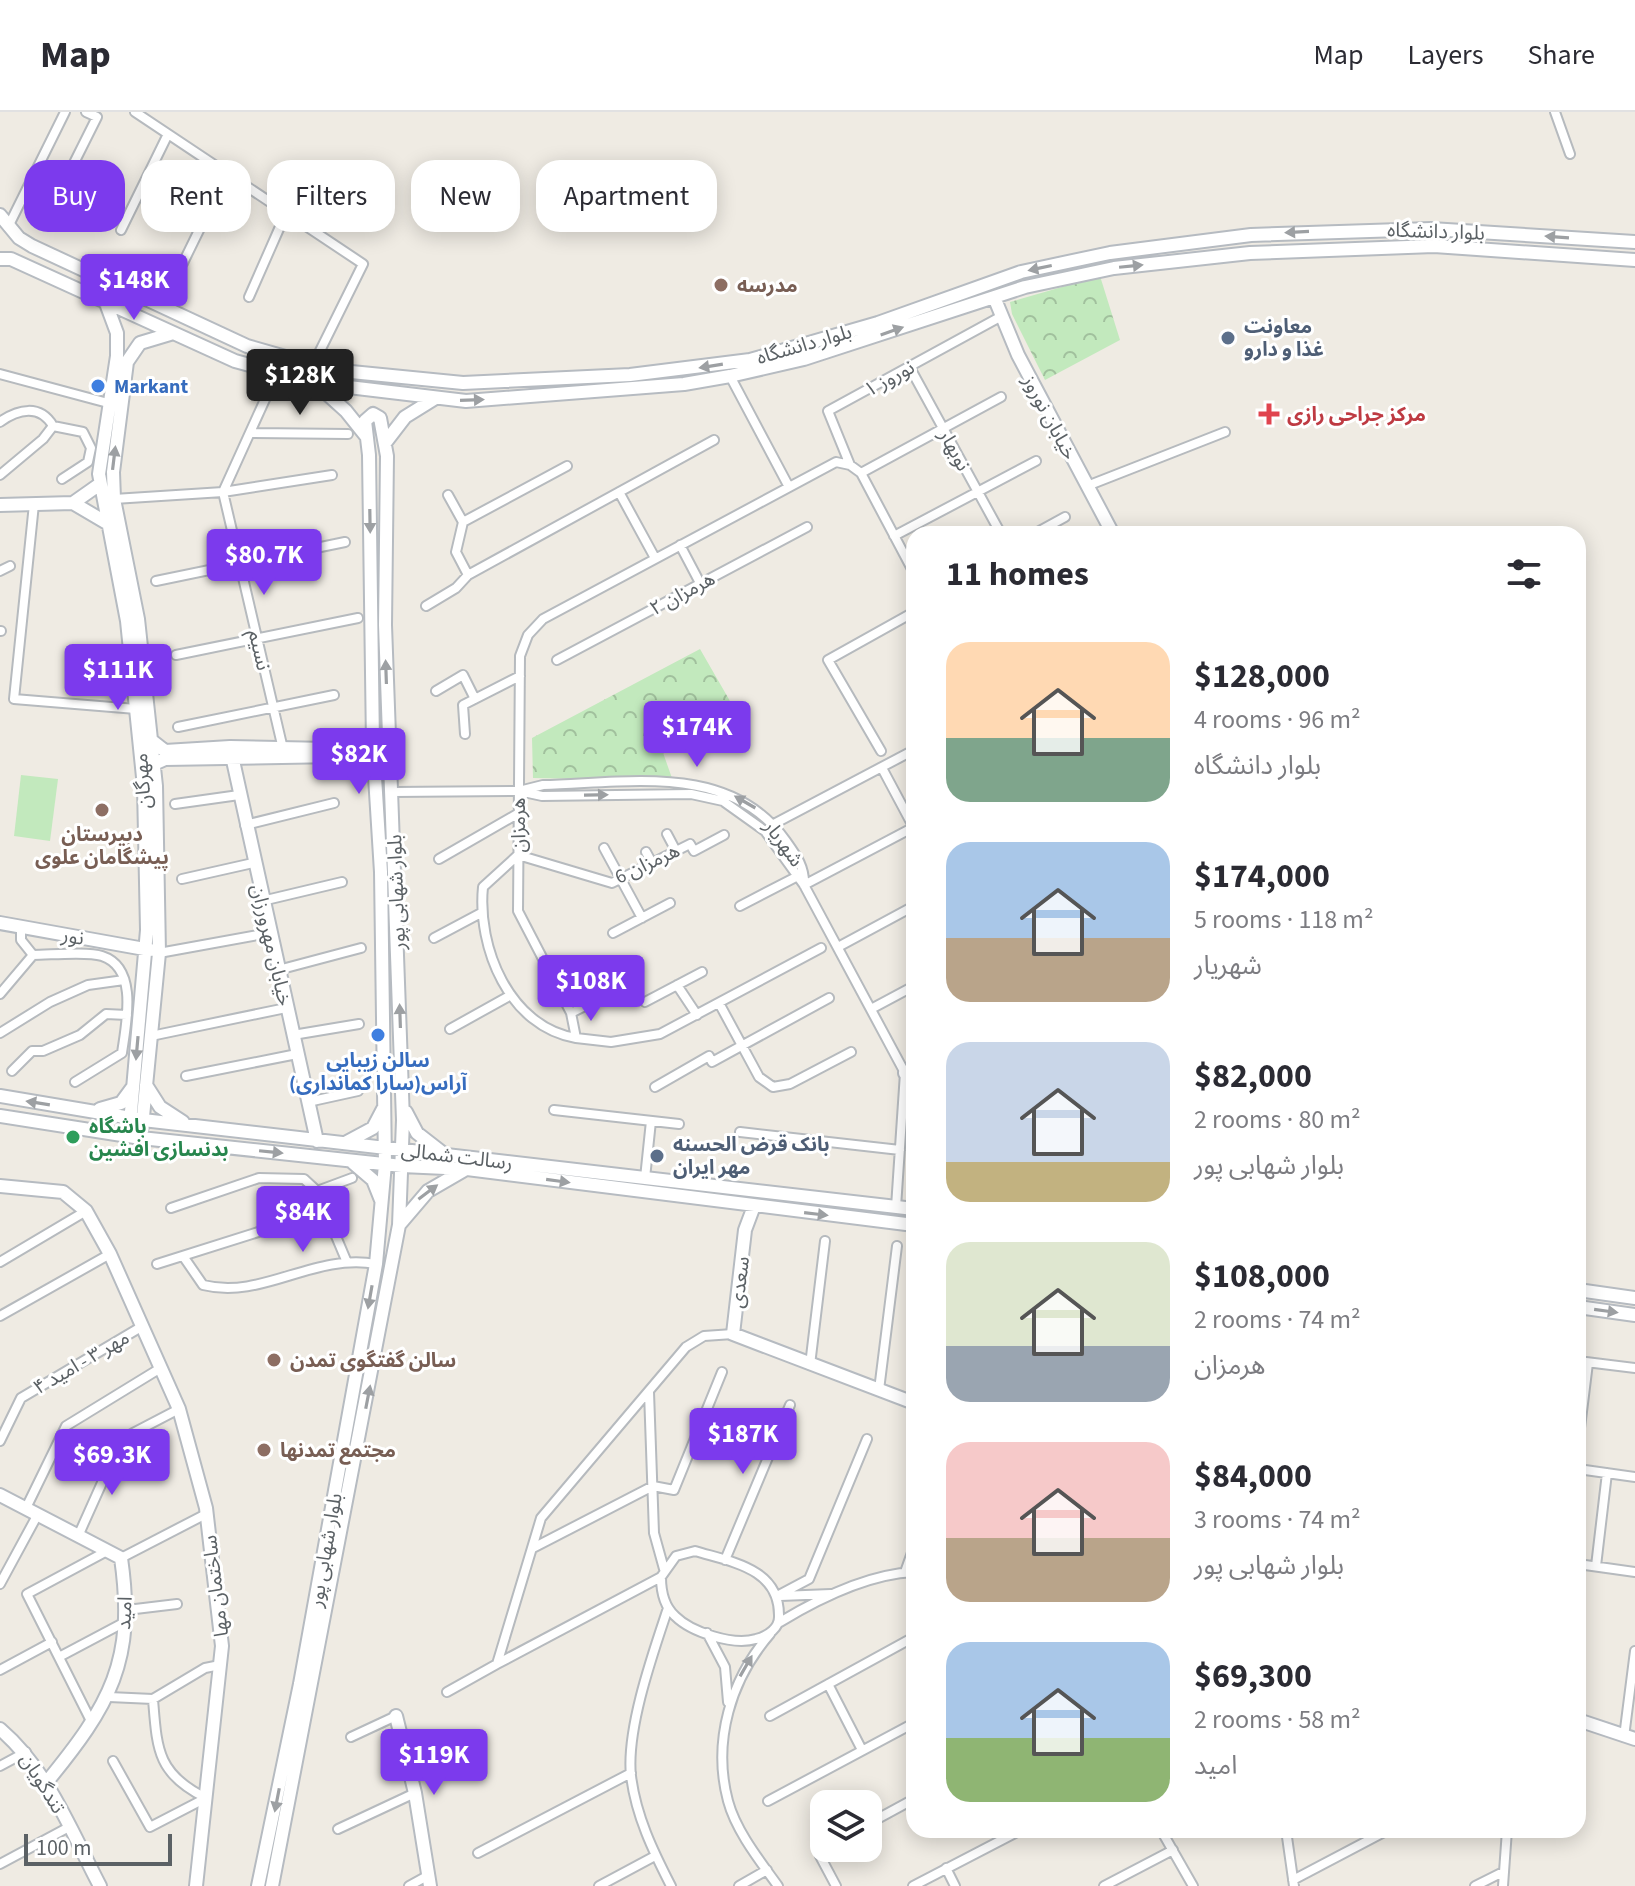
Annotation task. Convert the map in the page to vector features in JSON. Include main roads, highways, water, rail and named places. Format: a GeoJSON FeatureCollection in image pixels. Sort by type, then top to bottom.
{"type":"FeatureCollection","features":[{"type":"Feature","properties":{"kind":"main road"},"geometry":{"type":"LineString","coordinates":[[0,215],[4,227]]}},
{"type":"Feature","properties":{"kind":"main road","name":"بلوار دانشگاه"},"geometry":{"type":"LineString","coordinates":[[4,227],[19,238],[247,346],[313,365],[374,375],[463,383],[684,370],[750,360],[817,343],[1021,272],[1110,253],[1251,235],[1431,229],[1629,242]]}},
{"type":"Feature","properties":{"kind":"main road"},"geometry":{"type":"LineString","coordinates":[[1620,259],[1629,242]]}},
{"type":"Feature","properties":{"kind":"main road","name":"بلوار دانشگاه"},"geometry":{"type":"LineString","coordinates":[[4,258],[235,361],[315,383],[466,401],[684,384],[730,376],[804,359],[994,297],[1114,268],[1250,253],[1434,246],[1635,260]]}},
{"type":"Feature","properties":{"kind":"main road","name":"خیابان نوروز"},"geometry":{"type":"LineString","coordinates":[[994,297],[1000,317],[1109,526]]}},
{"type":"Feature","properties":{"kind":"main road","name":"مهرگان"},"geometry":{"type":"LineString","coordinates":[[107,306],[117,333],[117,343],[100,484],[107,523],[138,619],[154,764],[159,953],[151,1036],[140,1084]]}},
{"type":"Feature","properties":{"kind":"main road"},"geometry":{"type":"LineString","coordinates":[[132,352],[140,343],[176,336],[190,321]]}},
{"type":"Feature","properties":{"kind":"main road"},"geometry":{"type":"LineString","coordinates":[[117,343],[123,337],[130,339],[132,352]]}},
{"type":"Feature","properties":{"kind":"main road","name":"مهرگان"},"geometry":{"type":"LineString","coordinates":[[132,352],[127,362],[113,472],[144,787],[145,949],[140,1084],[134,1137]]}},
{"type":"Feature","properties":{"kind":"main road"},"geometry":{"type":"LineString","coordinates":[[315,383],[346,411],[368,443]]}},
{"type":"Feature","properties":{"kind":"main road"},"geometry":{"type":"LineString","coordinates":[[385,443],[405,417],[434,399]]}},
{"type":"Feature","properties":{"kind":"main road"},"geometry":{"type":"LineString","coordinates":[[368,443],[365,421],[373,414],[380,418],[385,443]]}},
{"type":"Feature","properties":{"kind":"main road","name":"بلوار شهابی پور"},"geometry":{"type":"LineString","coordinates":[[272,1886],[276,1833],[376,1264],[385,1164],[387,1098],[373,751],[368,443]]}},
{"type":"Feature","properties":{"kind":"main road","name":"بلوار شهابی پور"},"geometry":{"type":"LineString","coordinates":[[258,1886],[276,1833],[399,1225],[403,1105],[393,792],[388,749],[385,443]]}},
{"type":"Feature","properties":{"kind":"main road"},"geometry":{"type":"LineString","coordinates":[[73,503],[100,484]]}},
{"type":"Feature","properties":{"kind":"main road"},"geometry":{"type":"LineString","coordinates":[[0,505],[73,503],[107,523]]}},
{"type":"Feature","properties":{"kind":"main road"},"geometry":{"type":"LineString","coordinates":[[151,740],[165,751],[338,756],[349,752],[388,749]]}},
{"type":"Feature","properties":{"kind":"main road"},"geometry":{"type":"LineString","coordinates":[[154,764],[165,759],[283,749],[338,748],[349,752]]}},
{"type":"Feature","properties":{"kind":"main road","name":"خیابان مهرورزان"},"geometry":{"type":"LineString","coordinates":[[231,753],[317,1141]]}},
{"type":"Feature","properties":{"kind":"main road"},"geometry":{"type":"LineString","coordinates":[[377,793],[393,792]]}},
{"type":"Feature","properties":{"kind":"main road","name":"نور"},"geometry":{"type":"LineString","coordinates":[[2,927],[21,927],[159,953]]}},
{"type":"Feature","properties":{"kind":"main road"},"geometry":{"type":"LineString","coordinates":[[90,1111],[121,1103],[140,1084],[167,1113],[189,1126]]}},
{"type":"Feature","properties":{"kind":"main road","name":"رسالت شمالی"},"geometry":{"type":"LineString","coordinates":[[0,1096],[189,1126],[906,1208]]}},
{"type":"Feature","properties":{"kind":"main road"},"geometry":{"type":"LineString","coordinates":[[342,1144],[373,1128],[387,1098]]}},
{"type":"Feature","properties":{"kind":"main road"},"geometry":{"type":"LineString","coordinates":[[403,1105],[417,1133],[447,1155]]}},
{"type":"Feature","properties":{"kind":"main road","name":"رسالت شمالی"},"geometry":{"type":"LineString","coordinates":[[0,1116],[134,1137],[402,1166],[467,1169],[906,1224]]}},
{"type":"Feature","properties":{"kind":"main road"},"geometry":{"type":"LineString","coordinates":[[346,1160],[366,1172],[382,1204]]}},
{"type":"Feature","properties":{"kind":"main road"},"geometry":{"type":"LineString","coordinates":[[399,1225],[428,1191],[467,1169]]}},
{"type":"Feature","properties":{"kind":"main road"},"geometry":{"type":"LineString","coordinates":[[643,1192],[645,1178]]}},
{"type":"Feature","properties":{"kind":"main road","name":"ساختمان مها"},"geometry":{"type":"LineString","coordinates":[[0,1186],[63,1192],[86,1211],[110,1254],[179,1409],[206,1514],[221,1612],[220,1665],[196,1886]]}},
{"type":"Feature","properties":{"kind":"main road","name":"سعدی"},"geometry":{"type":"LineString","coordinates":[[732,1204],[745,1230]]}},
{"type":"Feature","properties":{"kind":"main road","name":"سعدی"},"geometry":{"type":"LineString","coordinates":[[754,1206],[745,1230],[733,1334],[906,1400]]}},
{"type":"Feature","properties":{"kind":"main road"},"geometry":{"type":"LineString","coordinates":[[1586,1291],[1635,1298]]}},
{"type":"Feature","properties":{"kind":"main road"},"geometry":{"type":"LineString","coordinates":[[1586,1308],[1635,1315]]}},
{"type":"Feature","properties":{"kind":"main road","name":"امید"},"geometry":{"type":"LineString","coordinates":[[0,1495],[121,1558],[126,1616],[120,1664],[109,1697],[46,1783]]}},
{"type":"Feature","properties":{"kind":"main road"},"geometry":{"type":"LineString","coordinates":[[396,1716],[415,1793],[430,1881]]}},
{"type":"Feature","properties":{"kind":"main road"},"geometry":{"type":"LineString","coordinates":[[1586,1723],[1630,1738]]}},
{"type":"Feature","properties":{"kind":"main road","name":"تندگویان"},"geometry":{"type":"LineString","coordinates":[[0,1729],[26,1752],[46,1783],[100,1886]]}},
{"type":"Feature","properties":{"kind":"place","name":"مدرسه"},"geometry":{"type":"Point","coordinates":[721,285]}},
{"type":"Feature","properties":{"kind":"place","name":"معاونت غذا و دارو"},"geometry":{"type":"Point","coordinates":[1228,338]}},
{"type":"Feature","properties":{"kind":"place","name":"Markant"},"geometry":{"type":"Point","coordinates":[98,386]}},
{"type":"Feature","properties":{"kind":"place","name":"مرکز جراحی رازی"},"geometry":{"type":"Point","coordinates":[1269,414]}},
{"type":"Feature","properties":{"kind":"place","name":"دبیرستان پیشگامان علوی"},"geometry":{"type":"Point","coordinates":[102,810]}},
{"type":"Feature","properties":{"kind":"place","name":"سالن زیبایی آراس(سارا کمانداری)"},"geometry":{"type":"Point","coordinates":[378,1035]}},
{"type":"Feature","properties":{"kind":"place","name":"باشگاه بدنسازی افشین"},"geometry":{"type":"Point","coordinates":[73,1137]}},
{"type":"Feature","properties":{"kind":"place","name":"بانک قرض الحسنه مهر ایران"},"geometry":{"type":"Point","coordinates":[657,1156]}},
{"type":"Feature","properties":{"kind":"place","name":"سالن گفتگوی تمدن"},"geometry":{"type":"Point","coordinates":[274,1360]}},
{"type":"Feature","properties":{"kind":"place","name":"مجتمع تمدنها"},"geometry":{"type":"Point","coordinates":[264,1450]}}]}
